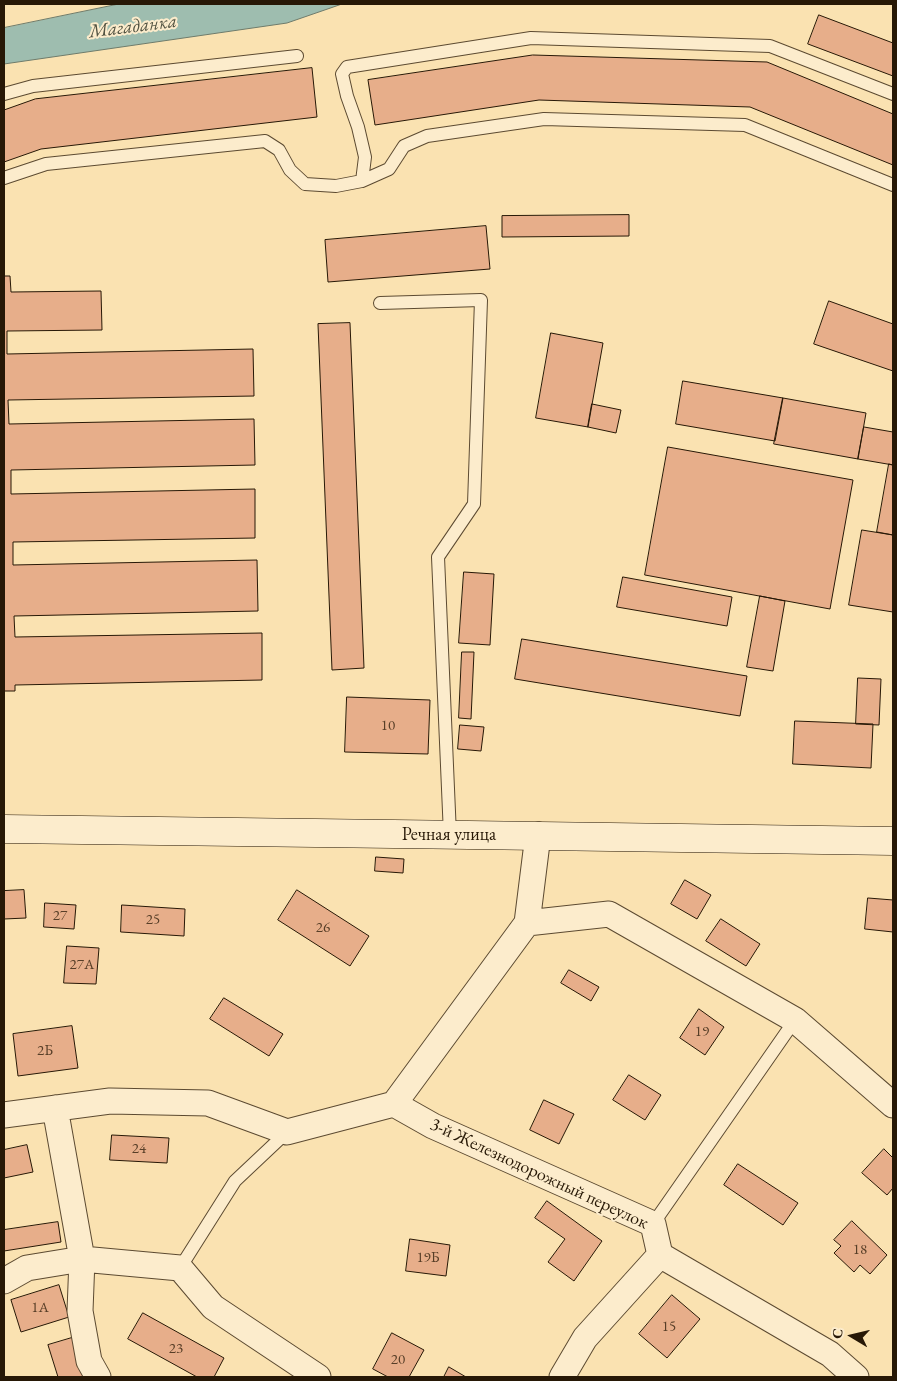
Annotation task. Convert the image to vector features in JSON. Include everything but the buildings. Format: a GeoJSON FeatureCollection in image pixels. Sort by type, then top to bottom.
{"type":"FeatureCollection","features":[{"type":"Feature","properties":{"kind":"main road","name":"Речная улица"},"geometry":{"type":"LineString","coordinates":[[4,829],[893,841]]}},
{"type":"Feature","properties":{"kind":"street"},"geometry":{"type":"LineString","coordinates":[[4,1115],[110,1101],[208,1103],[287,1132],[394,1104],[527,924],[538,835]]}},
{"type":"Feature","properties":{"kind":"street"},"geometry":{"type":"LineString","coordinates":[[527,924],[609,914],[795,1020],[893,1105]]}},
{"type":"Feature","properties":{"kind":"street","name":"3-й Железнодорожный переулок"},"geometry":{"type":"LineString","coordinates":[[394,1104],[432,1126],[653,1224],[660,1255]]}},
{"type":"Feature","properties":{"kind":"street"},"geometry":{"type":"LineString","coordinates":[[55,1108],[82,1259],[80,1311],[89,1361],[98,1377]]}},
{"type":"Feature","properties":{"kind":"street"},"geometry":{"type":"LineString","coordinates":[[562,1377],[585,1338],[660,1255],[830,1354],[856,1377]]}},
{"type":"Feature","properties":{"kind":"street"},"geometry":{"type":"LineString","coordinates":[[4,1280],[27,1268],[82,1259],[180,1268],[213,1307],[318,1377]]}},
{"type":"Feature","properties":{"kind":"lane"},"geometry":{"type":"LineString","coordinates":[[362,181],[365,157],[342,74],[347,67],[531,38],[770,46],[893,94]]}},
{"type":"Feature","properties":{"kind":"lane"},"geometry":{"type":"LineString","coordinates":[[4,94],[33,86],[297,56]]}},
{"type":"Feature","properties":{"kind":"lane"},"geometry":{"type":"LineString","coordinates":[[4,178],[46,164],[265,141],[279,150],[290,170],[305,184],[336,186],[362,181],[389,169],[404,146],[427,136],[544,118],[745,124],[893,186]]}},
{"type":"Feature","properties":{"kind":"lane"},"geometry":{"type":"LineString","coordinates":[[380,303],[481,300],[474,504],[438,558],[450,835]]}},
{"type":"Feature","properties":{"kind":"lane"},"geometry":{"type":"LineString","coordinates":[[653,1224],[795,1020]]}},
{"type":"Feature","properties":{"kind":"lane"},"geometry":{"type":"LineString","coordinates":[[180,1268],[235,1181],[287,1132]]}},
{"type":"Feature","properties":{"kind":"water","name":"Магаданка"},"geometry":{"type":"Polygon","coordinates":[[[119,4],[342,4],[287,23],[4,64],[4,28],[119,4]]]}}]}
